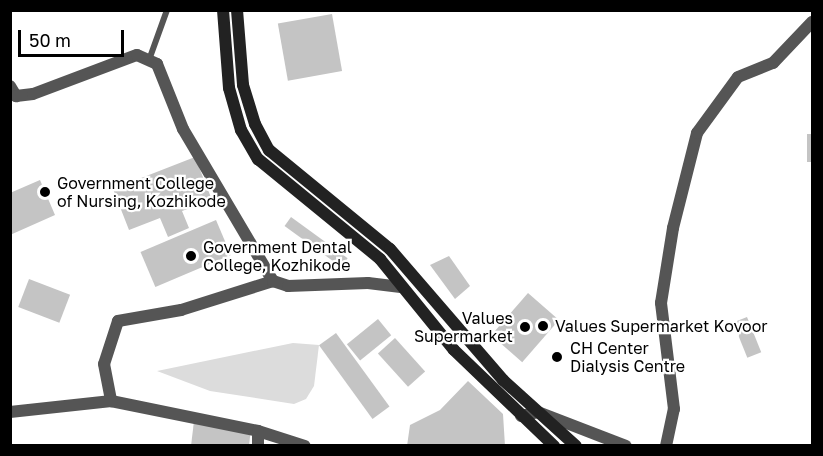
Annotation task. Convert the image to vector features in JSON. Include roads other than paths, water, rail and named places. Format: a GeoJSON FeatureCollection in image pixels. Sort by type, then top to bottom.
{"type":"FeatureCollection","features":[{"type":"Feature","properties":{"kind":"main road"},"geometry":{"type":"LineString","coordinates":[[223,10],[229,88],[241,130],[258,159],[380,260],[454,350],[554,446]]}},
{"type":"Feature","properties":{"kind":"main road"},"geometry":{"type":"LineString","coordinates":[[237,10],[243,85],[255,124],[269,150],[390,249],[465,340],[576,446]]}},
{"type":"Feature","properties":{"kind":"street"},"geometry":{"type":"LineString","coordinates":[[666,446],[674,409],[661,303],[673,228],[697,133],[738,76],[773,63],[813,22]]}},
{"type":"Feature","properties":{"kind":"street"},"geometry":{"type":"LineString","coordinates":[[10,86],[16,96],[33,94],[137,55],[157,64],[183,129],[273,281]]}},
{"type":"Feature","properties":{"kind":"street"},"geometry":{"type":"LineString","coordinates":[[111,400],[105,364],[118,321],[181,309],[273,281],[288,286],[368,283],[401,287]]}},
{"type":"Feature","properties":{"kind":"street"},"geometry":{"type":"LineString","coordinates":[[10,412],[111,400],[258,431],[305,446]]}},
{"type":"Feature","properties":{"kind":"street"},"geometry":{"type":"LineString","coordinates":[[521,416],[538,412],[626,446]]}},
{"type":"Feature","properties":{"kind":"street"},"geometry":{"type":"LineString","coordinates":[[258,431],[258,446]]}},
{"type":"Feature","properties":{"kind":"lane"},"geometry":{"type":"LineString","coordinates":[[149,61],[167,10]]}},
{"type":"Feature","properties":{"kind":"place","name":"Government College of Nursing, Kozhikode"},"geometry":{"type":"Point","coordinates":[45,192]}},
{"type":"Feature","properties":{"kind":"place","name":"Government Dental College, Kozhikode"},"geometry":{"type":"Point","coordinates":[191,256]}},
{"type":"Feature","properties":{"kind":"place","name":"Values Supermarket Kovoor"},"geometry":{"type":"Point","coordinates":[543,326]}},
{"type":"Feature","properties":{"kind":"place","name":"Values Supermarket"},"geometry":{"type":"Point","coordinates":[525,327]}},
{"type":"Feature","properties":{"kind":"place","name":"CH Center Dialysis Centre"},"geometry":{"type":"Point","coordinates":[557,357]}}]}
